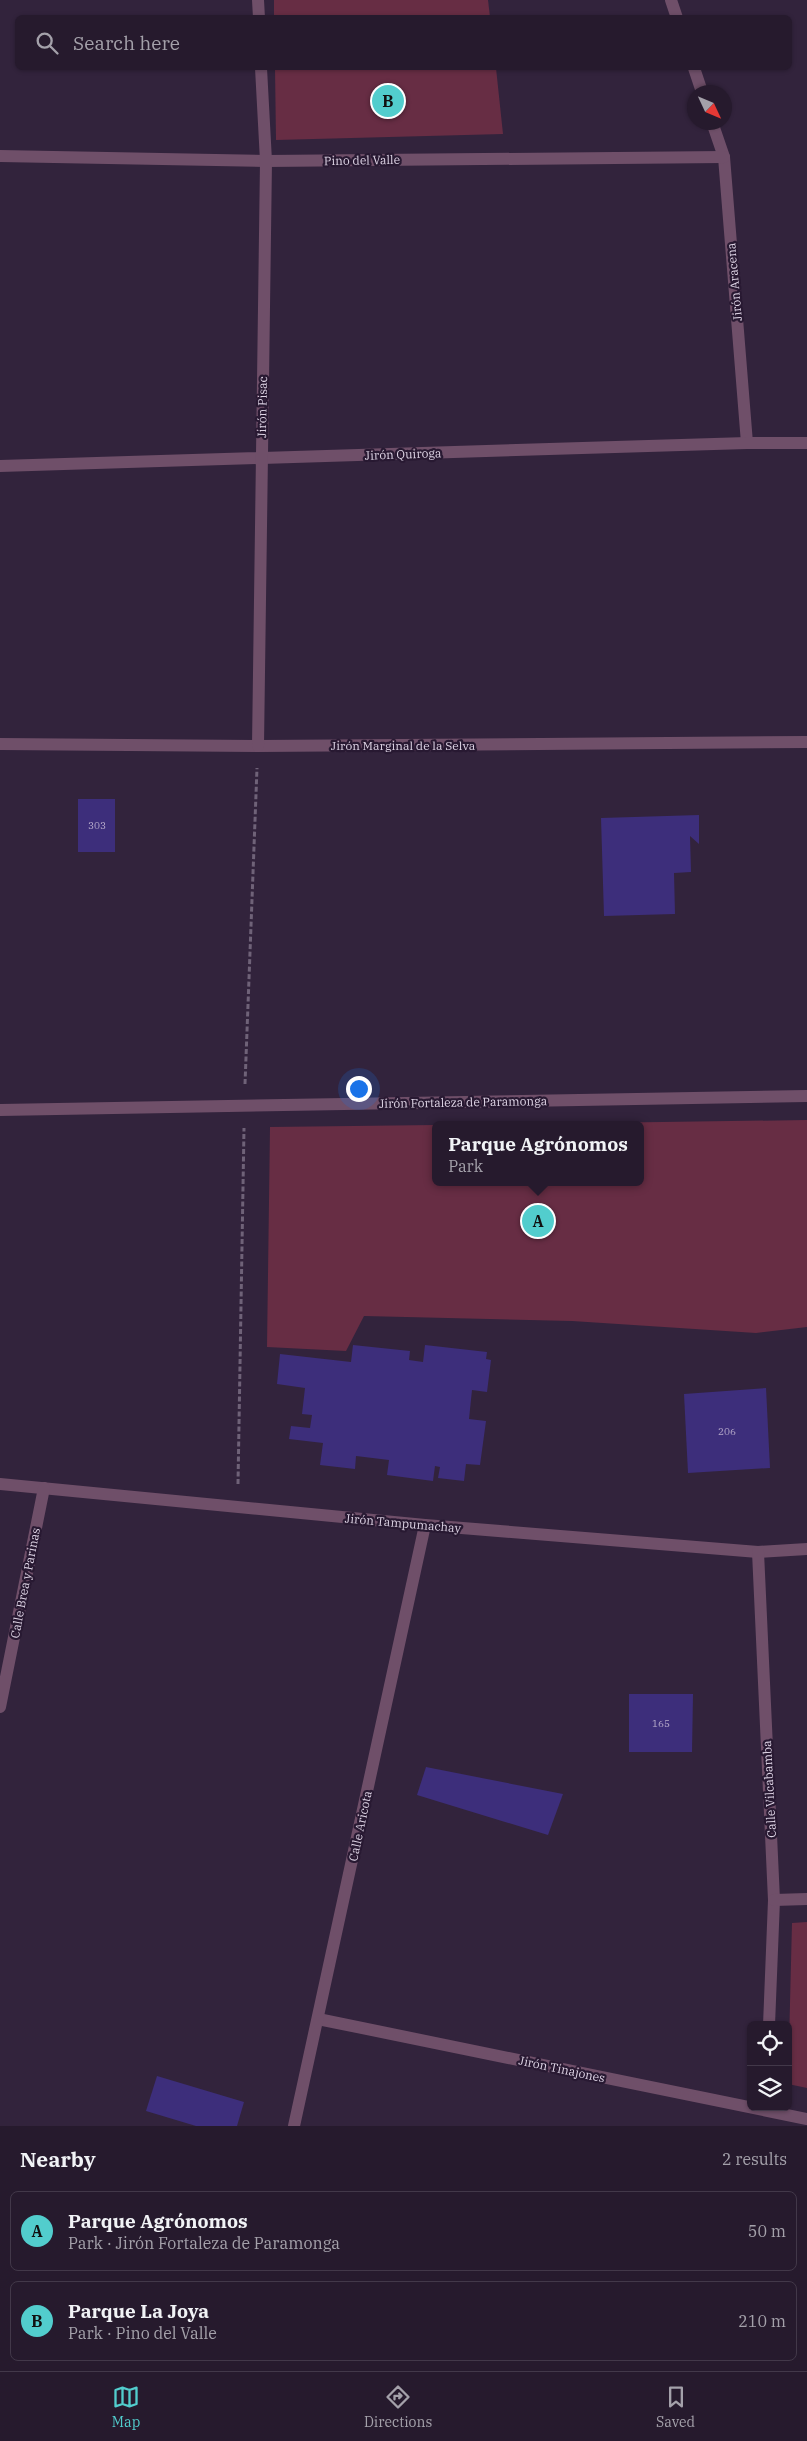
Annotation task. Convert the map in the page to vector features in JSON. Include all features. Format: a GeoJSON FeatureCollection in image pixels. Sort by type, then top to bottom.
{"type":"FeatureCollection","features":[{"type":"Feature","properties":{"kind":"street"},"geometry":{"type":"LineString","coordinates":[[258,0],[259,15]]}},
{"type":"Feature","properties":{"kind":"street"},"geometry":{"type":"LineString","coordinates":[[671,0],[676,15]]}},
{"type":"Feature","properties":{"kind":"street","name":"Jirón Pisac"},"geometry":{"type":"LineString","coordinates":[[258,746],[266,161],[261,70]]}},
{"type":"Feature","properties":{"kind":"street"},"geometry":{"type":"LineString","coordinates":[[695,70],[700,85]]}},
{"type":"Feature","properties":{"kind":"street","name":"Jirón Aracena"},"geometry":{"type":"LineString","coordinates":[[715,130],[724,157],[747,443]]}},
{"type":"Feature","properties":{"kind":"street","name":"Pino del Valle"},"geometry":{"type":"LineString","coordinates":[[0,156],[266,161],[724,157]]}},
{"type":"Feature","properties":{"kind":"street","name":"Jirón Quiroga"},"geometry":{"type":"LineString","coordinates":[[0,466],[747,443],[807,443]]}},
{"type":"Feature","properties":{"kind":"street","name":"Jirón Marginal de la Selva"},"geometry":{"type":"LineString","coordinates":[[0,744],[258,746],[807,742]]}},
{"type":"Feature","properties":{"kind":"street","name":"Jirón Fortaleza de Paramonga"},"geometry":{"type":"LineString","coordinates":[[0,1110],[807,1096]]}},
{"type":"Feature","properties":{"kind":"street","name":"Jirón Tampumachay"},"geometry":{"type":"LineString","coordinates":[[0,1484],[425,1525],[758,1552],[807,1549]]}},
{"type":"Feature","properties":{"kind":"street","name":"Calle Brea y Parinas"},"geometry":{"type":"LineString","coordinates":[[0,1707],[44,1488]]}},
{"type":"Feature","properties":{"kind":"street","name":"Calle Aricota"},"geometry":{"type":"LineString","coordinates":[[294,2126],[425,1525]]}},
{"type":"Feature","properties":{"kind":"street","name":"Calle Vilcabamba"},"geometry":{"type":"LineString","coordinates":[[758,1552],[774,1900],[769,2021]]}},
{"type":"Feature","properties":{"kind":"street"},"geometry":{"type":"LineString","coordinates":[[774,1900],[807,1899]]}},
{"type":"Feature","properties":{"kind":"street","name":"Jirón Tinajones"},"geometry":{"type":"LineString","coordinates":[[318,2018],[747,2105]]}},
{"type":"Feature","properties":{"kind":"street","name":"Jirón Tinajones"},"geometry":{"type":"LineString","coordinates":[[773,2111],[807,2119]]}},
{"type":"Feature","properties":{"kind":"shaded area"},"geometry":{"type":"Polygon","coordinates":[[[274,0],[488,0],[490,15],[274,15],[274,0]]]}},
{"type":"Feature","properties":{"kind":"shaded area"},"geometry":{"type":"Polygon","coordinates":[[[275,70],[496,70],[503,134],[276,140],[275,70]]]}},
{"type":"Feature","properties":{"kind":"shaded area"},"geometry":{"type":"Polygon","coordinates":[[[807,1120],[807,1327],[756,1333],[572,1321],[364,1316],[346,1351],[267,1347],[270,1127],[432,1125],[432,1186],[644,1186],[644,1122],[807,1120]]]}},
{"type":"Feature","properties":{"kind":"shaded area"},"geometry":{"type":"Polygon","coordinates":[[[807,1922],[807,2088],[792,2085],[792,2021],[790,2021],[792,1923],[807,1922]]]}},
{"type":"Feature","properties":{"kind":"building"},"geometry":{"type":"Polygon","coordinates":[[[78,799],[115,799],[115,852],[78,852],[78,799]]]}},
{"type":"Feature","properties":{"kind":"building"},"geometry":{"type":"Polygon","coordinates":[[[699,815],[699,844],[690,836],[691,872],[674,873],[675,914],[604,916],[601,818],[699,815]]]}},
{"type":"Feature","properties":{"kind":"building"},"geometry":{"type":"Polygon","coordinates":[[[353,1345],[410,1351],[409,1360],[423,1362],[425,1345],[487,1352],[486,1359],[491,1360],[487,1392],[472,1390],[469,1419],[486,1421],[480,1465],[466,1464],[464,1481],[438,1478],[440,1467],[435,1466],[433,1481],[387,1475],[389,1460],[356,1456],[355,1469],[320,1465],[323,1443],[289,1439],[291,1426],[310,1428],[312,1415],[302,1414],[305,1388],[277,1384],[280,1354],[351,1362],[353,1345]]]}},
{"type":"Feature","properties":{"kind":"building"},"geometry":{"type":"Polygon","coordinates":[[[766,1388],[770,1468],[688,1473],[684,1394],[766,1388]]]}},
{"type":"Feature","properties":{"kind":"building"},"geometry":{"type":"Polygon","coordinates":[[[629,1694],[693,1694],[692,1752],[629,1752],[629,1694]]]}},
{"type":"Feature","properties":{"kind":"building"},"geometry":{"type":"Polygon","coordinates":[[[426,1767],[563,1794],[548,1835],[417,1795],[426,1767]]]}},
{"type":"Feature","properties":{"kind":"building"},"geometry":{"type":"Polygon","coordinates":[[[157,2076],[244,2102],[237,2126],[196,2126],[146,2111],[157,2076]]]}},
{"type":"Feature","properties":{"kind":"place","name":"Parque La Joya"},"geometry":{"type":"Point","coordinates":[388,101]}},
{"type":"Feature","properties":{"kind":"place","name":"Parque Agrónomos"},"geometry":{"type":"Point","coordinates":[538,1221]}}]}
